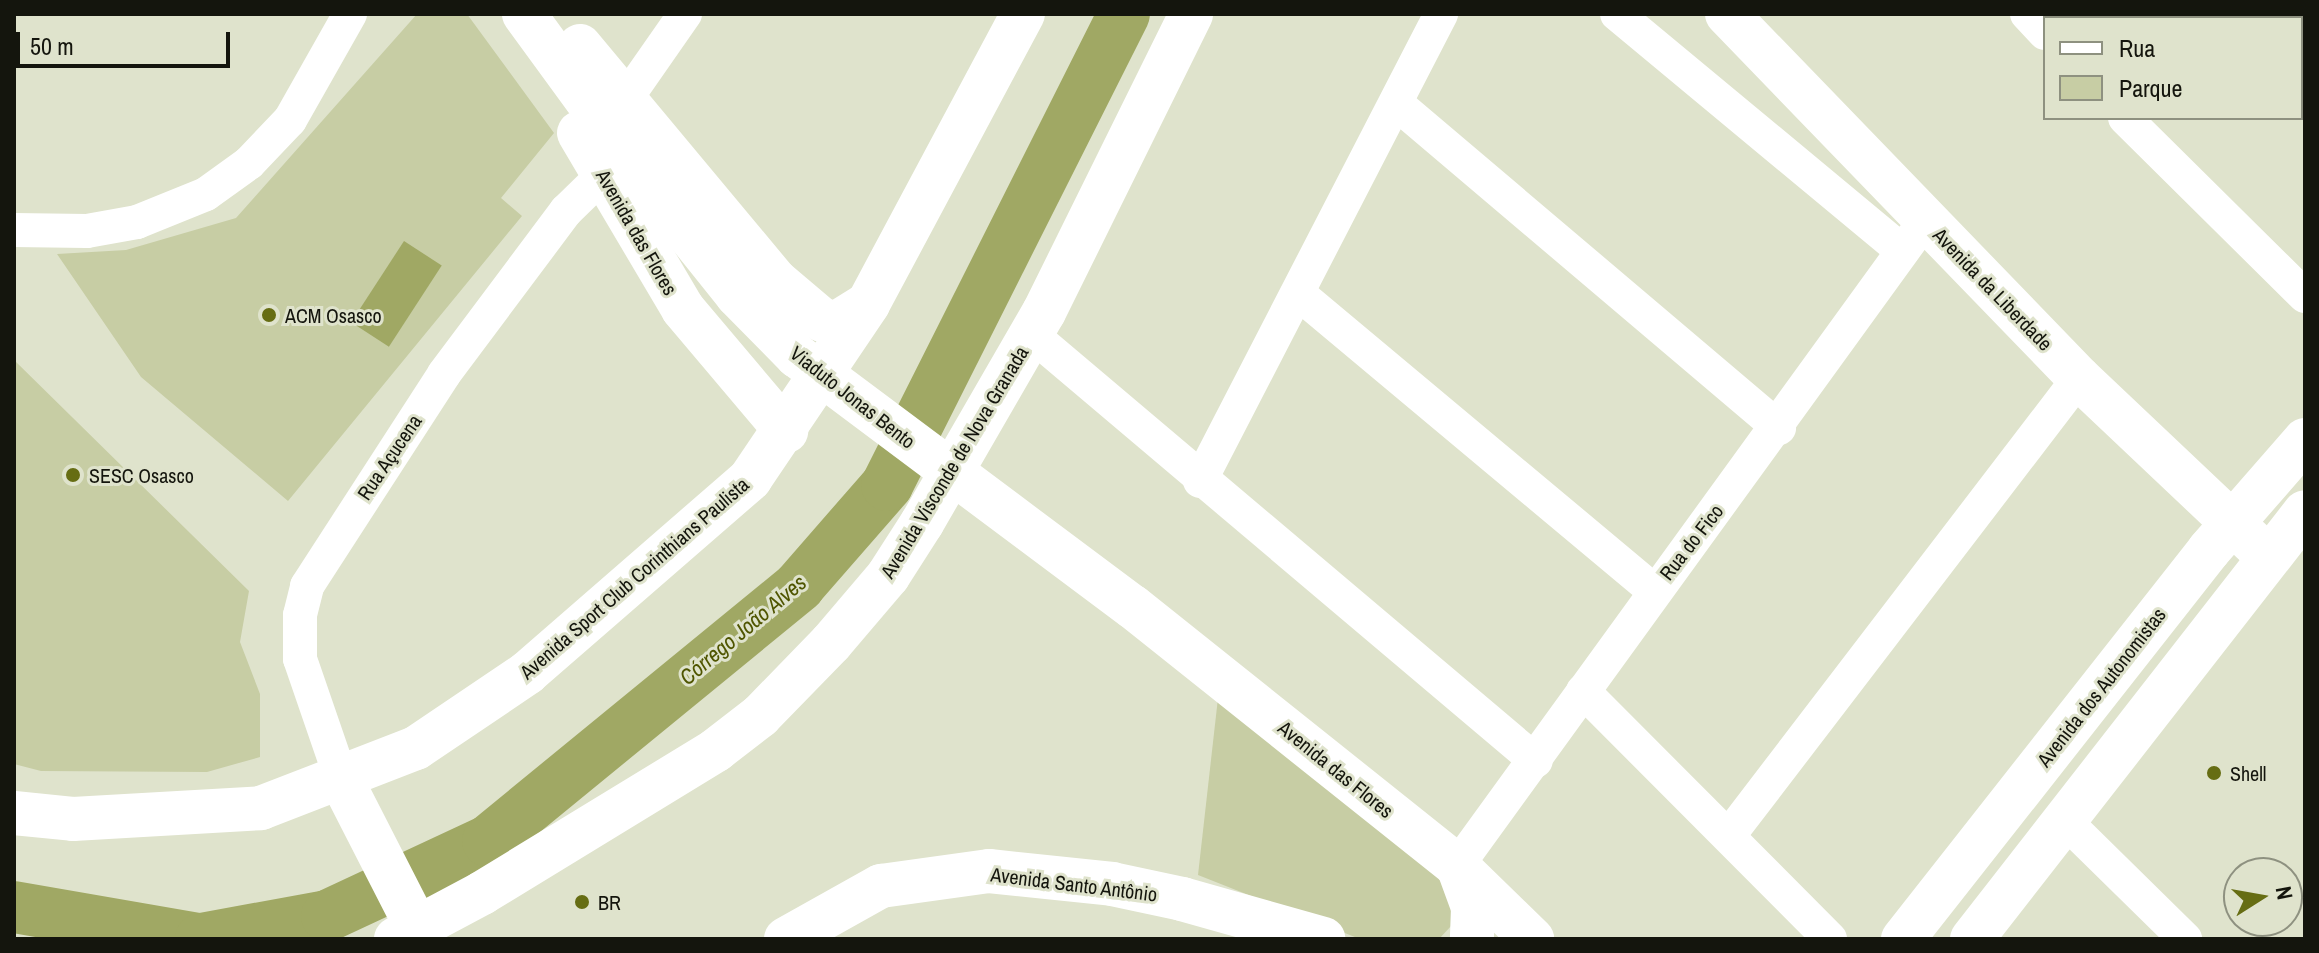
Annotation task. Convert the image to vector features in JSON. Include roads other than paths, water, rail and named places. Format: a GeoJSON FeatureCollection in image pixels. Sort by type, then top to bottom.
{"type":"FeatureCollection","features":[{"type":"Feature","properties":{"kind":"main road","name":"Avenida das Flores"},"geometry":{"type":"LineString","coordinates":[[522,14],[624,177],[683,309],[786,431]]}},
{"type":"Feature","properties":{"kind":"main road"},"geometry":{"type":"LineString","coordinates":[[537,14],[563,26],[776,281],[822,320],[837,323],[868,304]]}},
{"type":"Feature","properties":{"kind":"main road","name":"Avenida Sport Club Corinthians Paulista"},"geometry":{"type":"LineString","coordinates":[[14,813],[73,819],[218,814],[261,808],[342,781],[416,748],[527,673],[727,502],[786,431],[868,304],[1023,14]]}},
{"type":"Feature","properties":{"kind":"main road","name":"Avenida Visconde de Nova Granada"},"geometry":{"type":"LineString","coordinates":[[410,926],[716,750],[760,716],[888,576],[1031,334],[1191,14]]}},
{"type":"Feature","properties":{"kind":"main road","name":"Avenida da Liberdade"},"geometry":{"type":"LineString","coordinates":[[1727,14],[1914,235],[2079,378],[2267,556]]}},
{"type":"Feature","properties":{"kind":"main road","name":"Viaduto Jonas Bento"},"geometry":{"type":"LineString","coordinates":[[624,177],[797,356],[1133,607]]}},
{"type":"Feature","properties":{"kind":"main road"},"geometry":{"type":"LineString","coordinates":[[683,309],[728,348],[748,360],[767,361],[784,353],[798,331],[776,281]]}},
{"type":"Feature","properties":{"kind":"main road","name":"Avenida dos Autonomistas"},"geometry":{"type":"LineString","coordinates":[[1903,939],[2231,524],[2305,440]]}},
{"type":"Feature","properties":{"kind":"main road"},"geometry":{"type":"LineString","coordinates":[[1972,939],[2267,556],[2305,512]]}},
{"type":"Feature","properties":{"kind":"main road","name":"Avenida das Flores"},"geometry":{"type":"LineString","coordinates":[[1133,607],[1457,866],[1532,939]]}},
{"type":"Feature","properties":{"kind":"main road"},"geometry":{"type":"LineString","coordinates":[[342,781],[365,823],[410,926]]}},
{"type":"Feature","properties":{"kind":"main road"},"geometry":{"type":"LineString","coordinates":[[1457,866],[1473,907],[1472,939]]}},
{"type":"Feature","properties":{"kind":"main road","name":"Avenida Santo Antônio"},"geometry":{"type":"LineString","coordinates":[[786,939],[881,886],[989,871],[1112,884],[1256,927],[1323,939]]}},
{"type":"Feature","properties":{"kind":"street"},"geometry":{"type":"LineString","coordinates":[[14,230],[87,231],[137,222],[206,194],[249,163],[290,120],[350,14]]}},
{"type":"Feature","properties":{"kind":"street"},"geometry":{"type":"LineString","coordinates":[[625,100],[685,14]]}},
{"type":"Feature","properties":{"kind":"street"},"geometry":{"type":"LineString","coordinates":[[1200,481],[1441,14]]}},
{"type":"Feature","properties":{"kind":"street"},"geometry":{"type":"LineString","coordinates":[[1617,14],[1914,235]]}},
{"type":"Feature","properties":{"kind":"street"},"geometry":{"type":"LineString","coordinates":[[2027,14],[2043,31]]}},
{"type":"Feature","properties":{"kind":"street"},"geometry":{"type":"LineString","coordinates":[[1397,104],[1779,428]]}},
{"type":"Feature","properties":{"kind":"street"},"geometry":{"type":"LineString","coordinates":[[2127,120],[2305,296]]}},
{"type":"Feature","properties":{"kind":"street","name":"Rua Açucena"},"geometry":{"type":"LineString","coordinates":[[342,781],[300,659],[299,627],[307,586],[444,374],[566,211],[624,177]]}},
{"type":"Feature","properties":{"kind":"street","name":"Rua do Fico"},"geometry":{"type":"LineString","coordinates":[[1457,866],[1536,761],[1654,591],[1779,428],[1914,235]]}},
{"type":"Feature","properties":{"kind":"street"},"geometry":{"type":"LineString","coordinates":[[1299,294],[1654,591]]}},
{"type":"Feature","properties":{"kind":"street"},"geometry":{"type":"LineString","coordinates":[[1031,334],[1200,481],[1536,761]]}},
{"type":"Feature","properties":{"kind":"street"},"geometry":{"type":"LineString","coordinates":[[1730,834],[2079,378]]}},
{"type":"Feature","properties":{"kind":"street"},"geometry":{"type":"LineString","coordinates":[[1583,691],[1730,834],[1830,939]]}},
{"type":"Feature","properties":{"kind":"street"},"geometry":{"type":"LineString","coordinates":[[2064,820],[2185,939]]}},
{"type":"Feature","properties":{"kind":"waterway","name":"Córrego João Alves"},"geometry":{"type":"LineString","coordinates":[[201,939],[327,916],[488,841],[799,586],[887,485],[1124,14]]}},
{"type":"Feature","properties":{"kind":"waterway","name":"Córrego João Alves"},"geometry":{"type":"LineString","coordinates":[[14,907],[197,939]]}},
{"type":"Feature","properties":{"kind":"place","name":"ACM Osasco"},"geometry":{"type":"Point","coordinates":[269,315]}},
{"type":"Feature","properties":{"kind":"place","name":"SESC Osasco"},"geometry":{"type":"Point","coordinates":[73,475]}},
{"type":"Feature","properties":{"kind":"place","name":"Shell"},"geometry":{"type":"Point","coordinates":[2214,773]}},
{"type":"Feature","properties":{"kind":"place","name":"BR"},"geometry":{"type":"Point","coordinates":[582,902]}}]}
